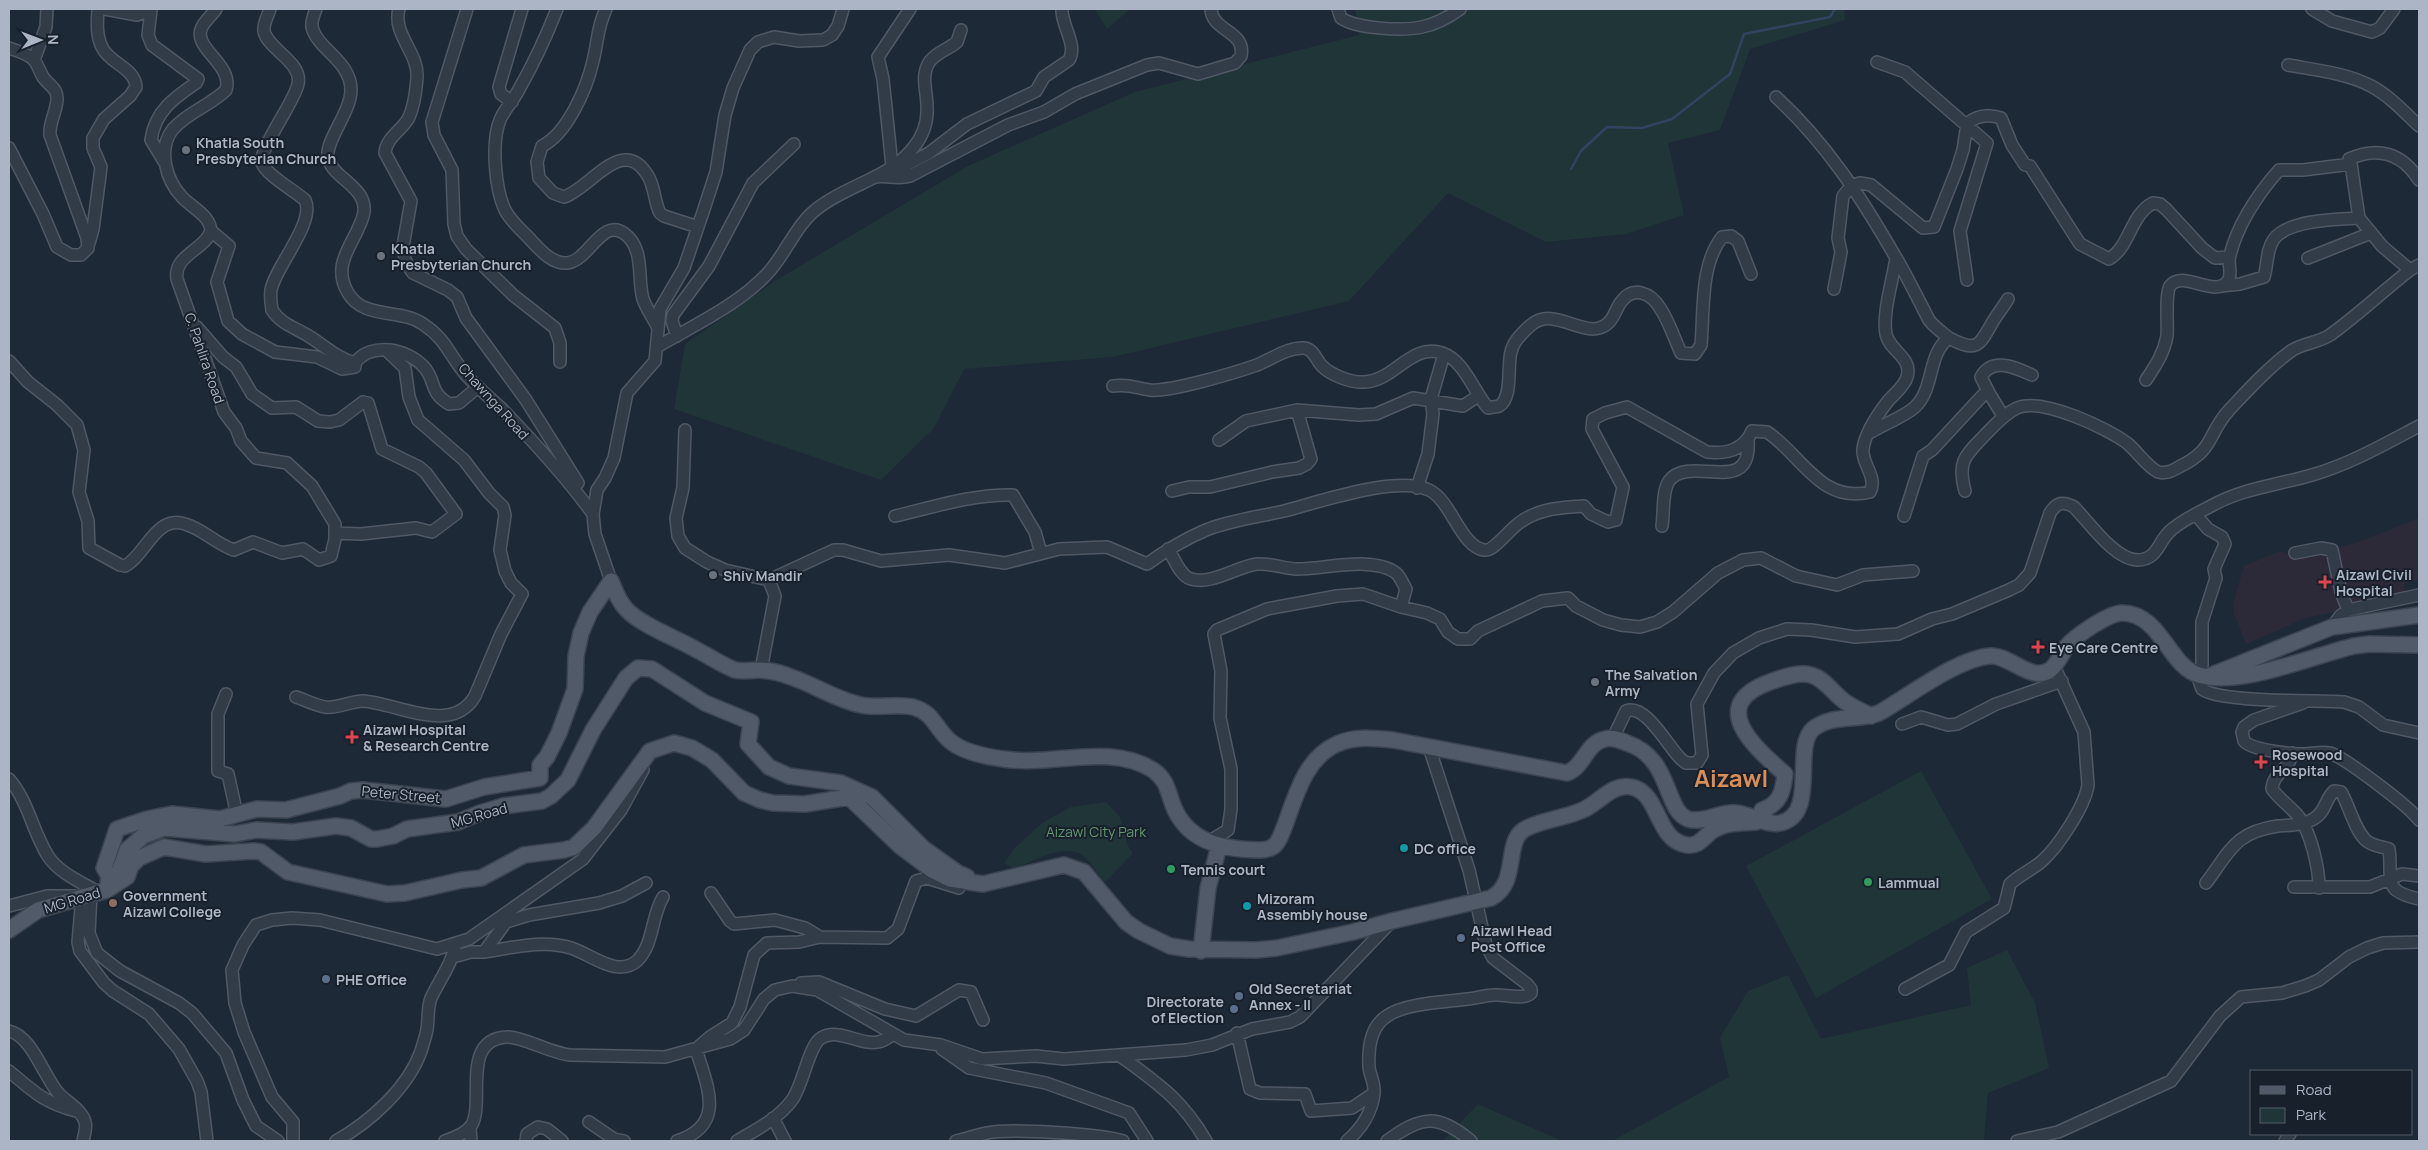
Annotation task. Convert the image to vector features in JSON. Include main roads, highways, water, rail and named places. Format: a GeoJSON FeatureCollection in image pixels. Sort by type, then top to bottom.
{"type":"FeatureCollection","features":[{"type":"Feature","properties":{"kind":"main road","name":"Peter Street"},"geometry":{"type":"LineString","coordinates":[[95,893],[109,876],[104,868],[118,829],[148,819],[181,813],[192,817],[210,818],[237,815],[257,809],[278,810],[295,808],[340,796],[351,791],[382,790],[421,798],[446,799],[484,787],[540,778],[540,765],[547,757],[559,733],[574,689],[576,656],[582,633],[590,612],[611,581],[621,603],[637,618],[737,671],[761,670],[789,676],[846,701],[875,708],[912,707],[924,711],[931,717],[951,742],[980,753],[1004,759],[1027,761],[1099,756],[1116,758],[1146,766],[1164,780],[1169,788],[1175,810],[1182,822],[1194,833],[1214,844]]}},
{"type":"Feature","properties":{"kind":"main road"},"geometry":{"type":"LineString","coordinates":[[95,893],[126,877],[131,866],[139,858],[164,847],[206,854],[261,852],[288,872],[387,894],[405,893],[462,880],[481,878],[524,855],[574,847],[594,828],[650,750],[658,746],[674,743],[692,748],[712,760],[744,793],[760,800],[773,803],[805,804],[849,797],[900,846],[932,870],[950,879],[982,884],[1064,865],[1084,872],[1126,922],[1170,946],[1201,951],[1277,948],[1353,932],[1491,898],[1504,886],[1510,872],[1515,841],[1521,831],[1583,810],[1620,787],[1634,788],[1646,796],[1667,831],[1680,843],[1686,845],[1699,843],[1711,832],[1725,825],[1777,823],[1787,820],[1798,807],[1802,793],[1806,741],[1813,728],[1831,720],[1871,716],[1907,698],[1938,677],[1982,657],[1992,656],[2008,659],[2024,669],[2039,673],[2050,670],[2069,643],[2101,621],[2121,613],[2138,618],[2154,628],[2184,666],[2202,676],[2225,679],[2368,644],[2419,645]]}},
{"type":"Feature","properties":{"kind":"main road"},"geometry":{"type":"LineString","coordinates":[[2202,676],[2332,627],[2419,615]]}},
{"type":"Feature","properties":{"kind":"main road","name":"MG Road"},"geometry":{"type":"LineString","coordinates":[[9,930],[38,910],[95,893],[116,881],[127,850],[143,836],[164,828],[235,834],[256,830],[293,832],[342,826],[377,839],[393,836],[407,829],[458,822],[480,812],[503,806],[542,801],[551,796],[568,780],[598,723],[626,678],[638,668],[652,668],[705,703],[750,722],[748,744],[769,767],[789,776],[841,784],[872,796],[923,848],[958,873],[982,884]]}},
{"type":"Feature","properties":{"kind":"main road"},"geometry":{"type":"LineString","coordinates":[[1766,822],[1762,810],[1772,806],[1783,793],[1785,774],[1753,746],[1739,718],[1738,706],[1745,694],[1783,678],[1810,675],[1824,682],[1844,701],[1871,716]]}},
{"type":"Feature","properties":{"kind":"main road"},"geometry":{"type":"LineString","coordinates":[[1201,951],[1214,844],[1260,850],[1274,846],[1308,769],[1319,756],[1337,744],[1349,740],[1373,738],[1567,773],[1575,768],[1598,741],[1613,738],[1636,746],[1649,754],[1666,782],[1676,807],[1686,818],[1699,820],[1727,812],[1737,812],[1766,822]]}},
{"type":"Feature","properties":{"kind":"waterway"},"geometry":{"type":"LineString","coordinates":[[1571,169],[1581,151],[1607,127],[1642,128],[1672,119],[1730,74],[1744,34],[1830,17],[1835,9]]}},
{"type":"Feature","properties":{"kind":"place","name":"Khatla South Presbyterian Church"},"geometry":{"type":"Point","coordinates":[186,150]}},
{"type":"Feature","properties":{"kind":"place","name":"Khatla Presbyterian Church"},"geometry":{"type":"Point","coordinates":[381,256]}},
{"type":"Feature","properties":{"kind":"place","name":"Shiv Mandir"},"geometry":{"type":"Point","coordinates":[713,575]}},
{"type":"Feature","properties":{"kind":"place","name":"Aizawl Civil Hospital"},"geometry":{"type":"Point","coordinates":[2325,582]}},
{"type":"Feature","properties":{"kind":"place","name":"Eye Care Centre"},"geometry":{"type":"Point","coordinates":[2038,647]}},
{"type":"Feature","properties":{"kind":"place","name":"The Salvation Army"},"geometry":{"type":"Point","coordinates":[1595,682]}},
{"type":"Feature","properties":{"kind":"place","name":"Aizawl Hospital & Research Centre"},"geometry":{"type":"Point","coordinates":[352,737]}},
{"type":"Feature","properties":{"kind":"place","name":"Rosewood Hospital"},"geometry":{"type":"Point","coordinates":[2261,762]}},
{"type":"Feature","properties":{"kind":"place","name":"DC office"},"geometry":{"type":"Point","coordinates":[1404,848]}},
{"type":"Feature","properties":{"kind":"place","name":"Tennis court"},"geometry":{"type":"Point","coordinates":[1171,869]}},
{"type":"Feature","properties":{"kind":"place","name":"Lammual"},"geometry":{"type":"Point","coordinates":[1868,882]}},
{"type":"Feature","properties":{"kind":"place","name":"Government Aizawl College"},"geometry":{"type":"Point","coordinates":[113,903]}},
{"type":"Feature","properties":{"kind":"place","name":"Mizoram Assembly house"},"geometry":{"type":"Point","coordinates":[1247,906]}},
{"type":"Feature","properties":{"kind":"place","name":"Aizawl Head Post Office"},"geometry":{"type":"Point","coordinates":[1461,938]}},
{"type":"Feature","properties":{"kind":"place","name":"PHE Office"},"geometry":{"type":"Point","coordinates":[326,979]}},
{"type":"Feature","properties":{"kind":"place","name":"Old Secretariat Annex - II"},"geometry":{"type":"Point","coordinates":[1239,996]}},
{"type":"Feature","properties":{"kind":"place","name":"Directorate of Election"},"geometry":{"type":"Point","coordinates":[1234,1009]}},
{"type":"Feature","properties":{"kind":"district","name":"Aizawl"},"geometry":{"type":"Point","coordinates":[1731,777]}},
{"type":"Feature","properties":{"kind":"park label","name":"Aizawl City Park"},"geometry":{"type":"Point","coordinates":[1096,831]}}]}
